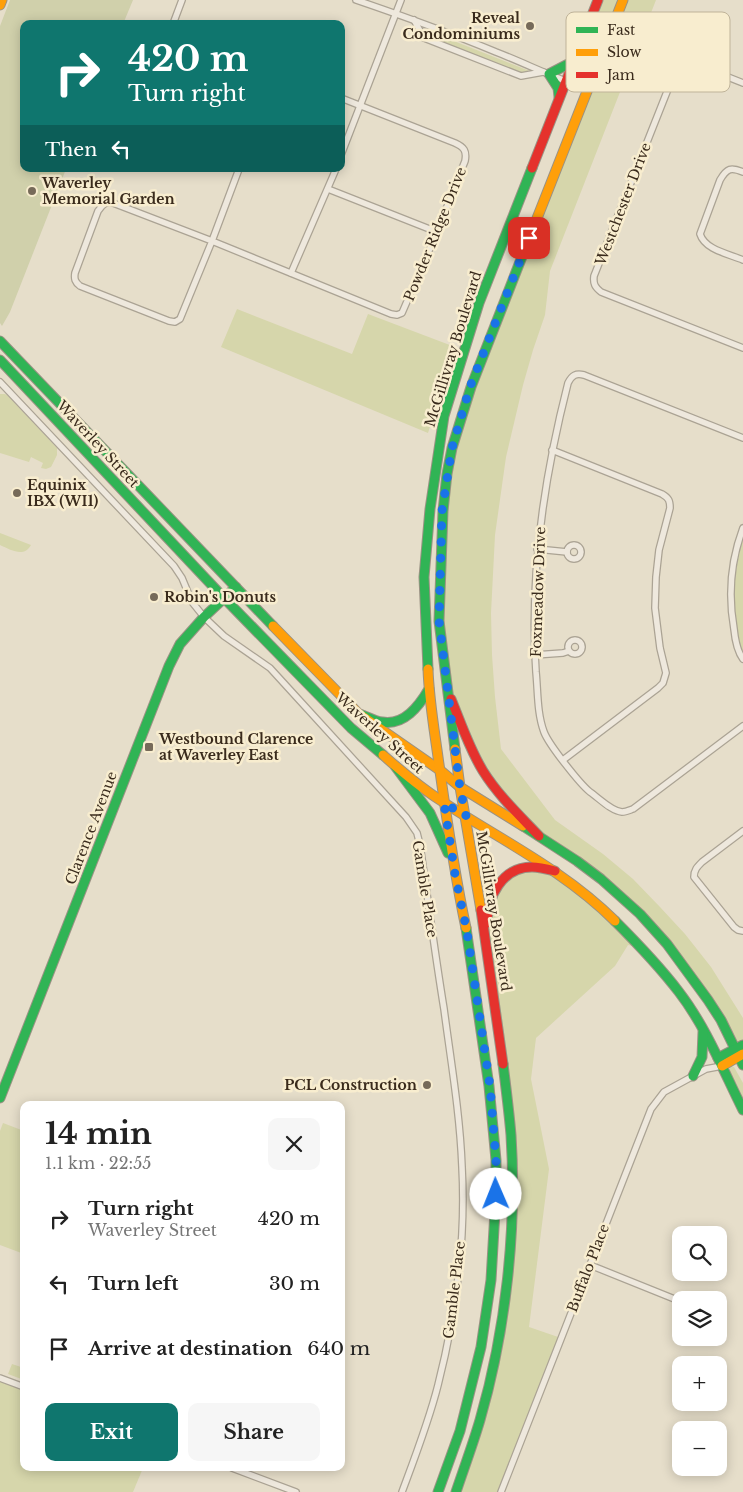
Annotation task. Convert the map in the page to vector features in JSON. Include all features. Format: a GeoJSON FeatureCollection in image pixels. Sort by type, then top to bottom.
{"type":"FeatureCollection","features":[{"type":"Feature","properties":{"kind":"main road"},"geometry":{"type":"LineString","coordinates":[[0,5],[2,0]]}},
{"type":"Feature","properties":{"kind":"main road","name":"McGillivray Boulevard"},"geometry":{"type":"LineString","coordinates":[[593,12],[598,0]]}},
{"type":"Feature","properties":{"kind":"main road","name":"McGillivray Boulevard"},"geometry":{"type":"LineString","coordinates":[[618,12],[623,0]]}},
{"type":"Feature","properties":{"kind":"main road"},"geometry":{"type":"LineString","coordinates":[[559,98],[558,88],[546,73],[566,64]]}},
{"type":"Feature","properties":{"kind":"main road","name":"McGillivray Boulevard"},"geometry":{"type":"LineString","coordinates":[[438,1492],[460,1431],[481,1347],[491,1280],[496,1221],[496,1160],[490,1086],[467,932],[455,874],[444,803],[429,688],[424,577],[430,509],[444,416],[479,303],[565,82]]}},
{"type":"Feature","properties":{"kind":"main road","name":"McGillivray Boulevard"},"geometry":{"type":"LineString","coordinates":[[456,1492],[480,1420],[493,1367],[503,1312],[510,1249],[512,1198],[511,1136],[489,960],[460,788],[439,621],[442,511],[452,448],[470,387],[587,92]]}},
{"type":"Feature","properties":{"kind":"main road","name":"Waverley Street"},"geometry":{"type":"LineString","coordinates":[[0,341],[359,714],[441,771],[460,788],[539,836],[600,879],[640,914],[667,944],[708,1000],[741,1054]]}},
{"type":"Feature","properties":{"kind":"main road","name":"Waverley Street"},"geometry":{"type":"LineString","coordinates":[[0,360],[224,598],[351,728],[395,766],[444,803],[555,871],[606,912],[642,948],[680,992],[704,1029],[743,1110]]}},
{"type":"Feature","properties":{"kind":"main road","name":"Clarence Avenue"},"geometry":{"type":"LineString","coordinates":[[0,1098],[169,666],[180,644],[236,586]]}},
{"type":"Feature","properties":{"kind":"main road"},"geometry":{"type":"LineString","coordinates":[[446,687],[478,761],[499,792],[539,836]]}},
{"type":"Feature","properties":{"kind":"main road"},"geometry":{"type":"LineString","coordinates":[[359,714],[383,722],[399,721],[412,713],[423,700],[429,688]]}},
{"type":"Feature","properties":{"kind":"main road"},"geometry":{"type":"LineString","coordinates":[[395,766],[430,813],[440,832],[455,874]]}},
{"type":"Feature","properties":{"kind":"main road"},"geometry":{"type":"LineString","coordinates":[[489,960],[486,916],[493,893],[499,883],[514,871],[525,867],[539,867],[555,871]]}},
{"type":"Feature","properties":{"kind":"main road"},"geometry":{"type":"LineString","coordinates":[[693,1076],[702,1056],[704,1029]]}},
{"type":"Feature","properties":{"kind":"main road"},"geometry":{"type":"LineString","coordinates":[[720,1062],[741,1054]]}},
{"type":"Feature","properties":{"kind":"street"},"geometry":{"type":"LineString","coordinates":[[174,20],[182,0]]}},
{"type":"Feature","properties":{"kind":"street"},"geometry":{"type":"LineString","coordinates":[[356,0],[497,52],[565,82]]}},
{"type":"Feature","properties":{"kind":"street"},"geometry":{"type":"LineString","coordinates":[[345,144],[401,0]]}},
{"type":"Feature","properties":{"kind":"street"},"geometry":{"type":"LineString","coordinates":[[414,20],[424,38],[521,76],[546,73]]}},
{"type":"Feature","properties":{"kind":"street","name":"Westchester Drive"},"geometry":{"type":"LineString","coordinates":[[730,78],[743,83]]}},
{"type":"Feature","properties":{"kind":"street","name":"Westchester Drive"},"geometry":{"type":"LineString","coordinates":[[667,92],[594,276],[594,286],[600,292],[743,348]]}},
{"type":"Feature","properties":{"kind":"street"},"geometry":{"type":"LineString","coordinates":[[345,99],[360,105]]}},
{"type":"Feature","properties":{"kind":"street","name":"Powder Ridge Drive"},"geometry":{"type":"LineString","coordinates":[[291,273],[397,315],[402,313],[436,232],[465,161],[466,153],[462,146],[360,105]]}},
{"type":"Feature","properties":{"kind":"street"},"geometry":{"type":"LineString","coordinates":[[743,172],[730,169],[724,173],[700,234],[702,241],[709,246],[743,260]]}},
{"type":"Feature","properties":{"kind":"street"},"geometry":{"type":"LineString","coordinates":[[238,172],[212,242],[180,319],[175,322],[169,321],[76,283],[74,273],[98,211],[107,202],[122,206],[212,242],[291,273],[335,172]]}},
{"type":"Feature","properties":{"kind":"street"},"geometry":{"type":"LineString","coordinates":[[328,189],[436,232]]}},
{"type":"Feature","properties":{"kind":"street","name":"Foxmeadow Drive"},"geometry":{"type":"LineString","coordinates":[[743,438],[579,374],[574,375],[568,383],[552,450],[539,531],[534,627],[540,712],[545,734],[584,788],[615,810],[624,812],[633,809],[743,726]]}},
{"type":"Feature","properties":{"kind":"street","name":"Gamble Place"},"geometry":{"type":"LineString","coordinates":[[0,382],[174,566],[182,578],[192,602],[204,617],[224,636],[270,668],[406,816],[417,833],[458,1106],[462,1168],[462,1209],[458,1276],[445,1357],[428,1419],[402,1492]]}},
{"type":"Feature","properties":{"kind":"street"},"geometry":{"type":"LineString","coordinates":[[552,450],[662,494],[670,501],[670,508],[659,550],[656,577],[655,608],[666,678],[664,683],[563,760]]}},
{"type":"Feature","properties":{"kind":"street"},"geometry":{"type":"LineString","coordinates":[[743,528],[733,562],[731,600],[735,638],[743,659]]}},
{"type":"Feature","properties":{"kind":"street"},"geometry":{"type":"LineString","coordinates":[[537,549],[567,552]]}},
{"type":"Feature","properties":{"kind":"street"},"geometry":{"type":"LineString","coordinates":[[535,655],[569,651]]}},
{"type":"Feature","properties":{"kind":"street"},"geometry":{"type":"LineString","coordinates":[[743,831],[696,867],[694,877],[734,926],[738,930],[743,931]]}},
{"type":"Feature","properties":{"kind":"street","name":"Buffalo Place"},"geometry":{"type":"LineString","coordinates":[[501,1492],[651,1109],[664,1092],[720,1062]]}},
{"type":"Feature","properties":{"kind":"street"},"geometry":{"type":"LineString","coordinates":[[590,1264],[672,1298]]}},
{"type":"Feature","properties":{"kind":"street"},"geometry":{"type":"LineString","coordinates":[[0,1378],[20,1386]]}},
{"type":"Feature","properties":{"kind":"street"},"geometry":{"type":"LineString","coordinates":[[240,1471],[296,1492]]}},
{"type":"Feature","properties":{"kind":"green space"},"geometry":{"type":"Polygon","coordinates":[[[10,0],[133,0],[125,20],[20,20],[20,172],[65,172],[10,312],[2,326],[0,323],[0,26],[10,0]]]}},
{"type":"Feature","properties":{"kind":"green space"},"geometry":{"type":"Polygon","coordinates":[[[598,0],[656,0],[651,12],[593,12],[598,0]]]}},
{"type":"Feature","properties":{"kind":"green space"},"geometry":{"type":"Polygon","coordinates":[[[421,28],[532,72],[521,76],[426,36],[421,28]]]}},
{"type":"Feature","properties":{"kind":"green space"},"geometry":{"type":"Polygon","coordinates":[[[587,92],[620,92],[550,271],[545,315],[523,385],[506,457],[495,535],[491,613],[495,697],[501,749],[555,820],[603,854],[633,879],[685,934],[711,967],[743,1018],[743,1045],[737,1052],[721,1020],[640,914],[539,836],[493,784],[446,687],[439,621],[443,511],[452,448],[587,92]]]}},
{"type":"Feature","properties":{"kind":"green space"},"geometry":{"type":"Polygon","coordinates":[[[237,309],[352,354],[368,314],[455,347],[428,433],[221,347],[237,309]]]}},
{"type":"Feature","properties":{"kind":"green space"},"geometry":{"type":"Polygon","coordinates":[[[0,394],[8,396],[57,448],[57,455],[51,467],[41,468],[43,463],[31,457],[29,462],[0,453],[0,394]]]}},
{"type":"Feature","properties":{"kind":"green space"},"geometry":{"type":"Polygon","coordinates":[[[0,533],[31,545],[25,551],[13,551],[0,545],[0,533]]]}},
{"type":"Feature","properties":{"kind":"green space"},"geometry":{"type":"Polygon","coordinates":[[[743,537],[743,654],[735,626],[734,596],[737,565],[743,537]]]}},
{"type":"Feature","properties":{"kind":"green space"},"geometry":{"type":"Polygon","coordinates":[[[515,871],[555,871],[642,948],[628,945],[615,966],[536,1038],[531,1079],[549,1169],[529,1327],[561,1338],[501,1492],[456,1492],[468,1457],[503,1311],[512,1166],[486,916],[493,893],[515,871]]]}},
{"type":"Feature","properties":{"kind":"green space"},"geometry":{"type":"Polygon","coordinates":[[[730,1066],[734,1067],[743,1083],[743,1103],[729,1074],[730,1066]]]}},
{"type":"Feature","properties":{"kind":"green space"},"geometry":{"type":"Polygon","coordinates":[[[3,1123],[20,1129],[20,1252],[0,1245],[0,1131],[3,1123]]]}},
{"type":"Feature","properties":{"kind":"green space"},"geometry":{"type":"Polygon","coordinates":[[[12,1364],[20,1367],[20,1378],[8,1374],[12,1364]]]}},
{"type":"Feature","properties":{"kind":"green space"},"geometry":{"type":"Polygon","coordinates":[[[0,1378],[20,1386],[20,1471],[142,1471],[133,1492],[0,1492],[0,1378]]]}},
{"type":"Feature","properties":{"kind":"traffic: fast"},"geometry":{"type":"LineString","coordinates":[[559,97],[558,88],[549,74],[566,65]]}},
{"type":"Feature","properties":{"kind":"traffic: fast"},"geometry":{"type":"LineString","coordinates":[[428,669],[424,577],[430,509],[444,416],[479,303],[532,168]]}},
{"type":"Feature","properties":{"kind":"traffic: fast"},"geometry":{"type":"LineString","coordinates":[[455,749],[439,621],[443,511],[447,474],[452,448],[471,387],[534,226]]}},
{"type":"Feature","properties":{"kind":"traffic: fast"},"geometry":{"type":"LineString","coordinates":[[0,341],[273,626]]}},
{"type":"Feature","properties":{"kind":"traffic: fast"},"geometry":{"type":"LineString","coordinates":[[0,360],[224,598],[351,728],[383,755]]}},
{"type":"Feature","properties":{"kind":"traffic: fast"},"geometry":{"type":"LineString","coordinates":[[0,1098],[169,666],[180,644],[204,617],[236,587]]}},
{"type":"Feature","properties":{"kind":"traffic: fast"},"geometry":{"type":"LineString","coordinates":[[359,714],[376,721],[397,721],[416,708],[429,689]]}},
{"type":"Feature","properties":{"kind":"traffic: fast"},"geometry":{"type":"LineString","coordinates":[[395,766],[430,813],[448,853]]}},
{"type":"Feature","properties":{"kind":"traffic: fast"},"geometry":{"type":"LineString","coordinates":[[523,826],[601,879],[640,914],[667,944],[708,1000],[721,1020],[743,1065]]}},
{"type":"Feature","properties":{"kind":"traffic: fast"},"geometry":{"type":"LineString","coordinates":[[615,921],[656,964],[689,1005],[714,1049],[743,1110]]}},
{"type":"Feature","properties":{"kind":"traffic: fast"},"geometry":{"type":"LineString","coordinates":[[438,1492],[460,1431],[481,1347],[491,1280],[496,1194],[496,1160],[489,1086],[466,928]]}},
{"type":"Feature","properties":{"kind":"traffic: fast"},"geometry":{"type":"LineString","coordinates":[[693,1076],[702,1057],[703,1032]]}},
{"type":"Feature","properties":{"kind":"traffic: fast"},"geometry":{"type":"LineString","coordinates":[[718,1058],[743,1045]]}},
{"type":"Feature","properties":{"kind":"traffic: fast"},"geometry":{"type":"LineString","coordinates":[[456,1492],[489,1386],[497,1351],[508,1279],[511,1243],[512,1171],[510,1126],[503,1064]]}},
{"type":"Feature","properties":{"kind":"traffic: slow"},"geometry":{"type":"LineString","coordinates":[[0,5],[2,0]]}},
{"type":"Feature","properties":{"kind":"traffic: slow"},"geometry":{"type":"LineString","coordinates":[[618,12],[623,0]]}},
{"type":"Feature","properties":{"kind":"traffic: slow"},"geometry":{"type":"LineString","coordinates":[[534,226],[587,92]]}},
{"type":"Feature","properties":{"kind":"traffic: slow"},"geometry":{"type":"LineString","coordinates":[[273,626],[359,714],[441,771],[460,787],[523,826]]}},
{"type":"Feature","properties":{"kind":"traffic: slow"},"geometry":{"type":"LineString","coordinates":[[428,669],[429,691],[447,822],[466,928]]}},
{"type":"Feature","properties":{"kind":"traffic: slow"},"geometry":{"type":"LineString","coordinates":[[455,749],[481,910]]}},
{"type":"Feature","properties":{"kind":"traffic: slow"},"geometry":{"type":"LineString","coordinates":[[383,755],[433,795],[574,886],[615,921]]}},
{"type":"Feature","properties":{"kind":"traffic: slow"},"geometry":{"type":"LineString","coordinates":[[722,1066],[743,1054]]}},
{"type":"Feature","properties":{"kind":"traffic: jam"},"geometry":{"type":"LineString","coordinates":[[593,12],[598,0]]}},
{"type":"Feature","properties":{"kind":"traffic: jam"},"geometry":{"type":"LineString","coordinates":[[532,168],[566,81]]}},
{"type":"Feature","properties":{"kind":"traffic: jam"},"geometry":{"type":"LineString","coordinates":[[451,699],[469,744],[483,771],[502,797],[539,836]]}},
{"type":"Feature","properties":{"kind":"traffic: jam"},"geometry":{"type":"LineString","coordinates":[[487,923],[493,894],[498,885],[512,872],[521,868],[535,867],[555,871]]}},
{"type":"Feature","properties":{"kind":"traffic: jam"},"geometry":{"type":"LineString","coordinates":[[481,910],[503,1064]]}},
{"type":"Feature","properties":{"kind":"place","name":"Reveal Condominiums"},"geometry":{"type":"Point","coordinates":[530,26]}},
{"type":"Feature","properties":{"kind":"place","name":"Waverley Memorial Garden"},"geometry":{"type":"Point","coordinates":[32,191]}},
{"type":"Feature","properties":{"kind":"place","name":"Equinix IBX (WI1)"},"geometry":{"type":"Point","coordinates":[17,493]}},
{"type":"Feature","properties":{"kind":"place","name":"Robin's Donuts"},"geometry":{"type":"Point","coordinates":[154,597]}},
{"type":"Feature","properties":{"kind":"place","name":"Westbound Clarence at Waverley East"},"geometry":{"type":"Point","coordinates":[149,747]}},
{"type":"Feature","properties":{"kind":"place","name":"PCL Construction"},"geometry":{"type":"Point","coordinates":[427,1085]}},
{"type":"Feature","properties":{"kind":"route"},"geometry":{"type":"LineString","coordinates":[[496,1194],[496,1160],[490,1086],[467,932],[455,874],[444,803],[466,816],[460,788],[446,687],[439,621],[442,511],[452,448],[460,418],[470,387],[529,238]]}}]}
